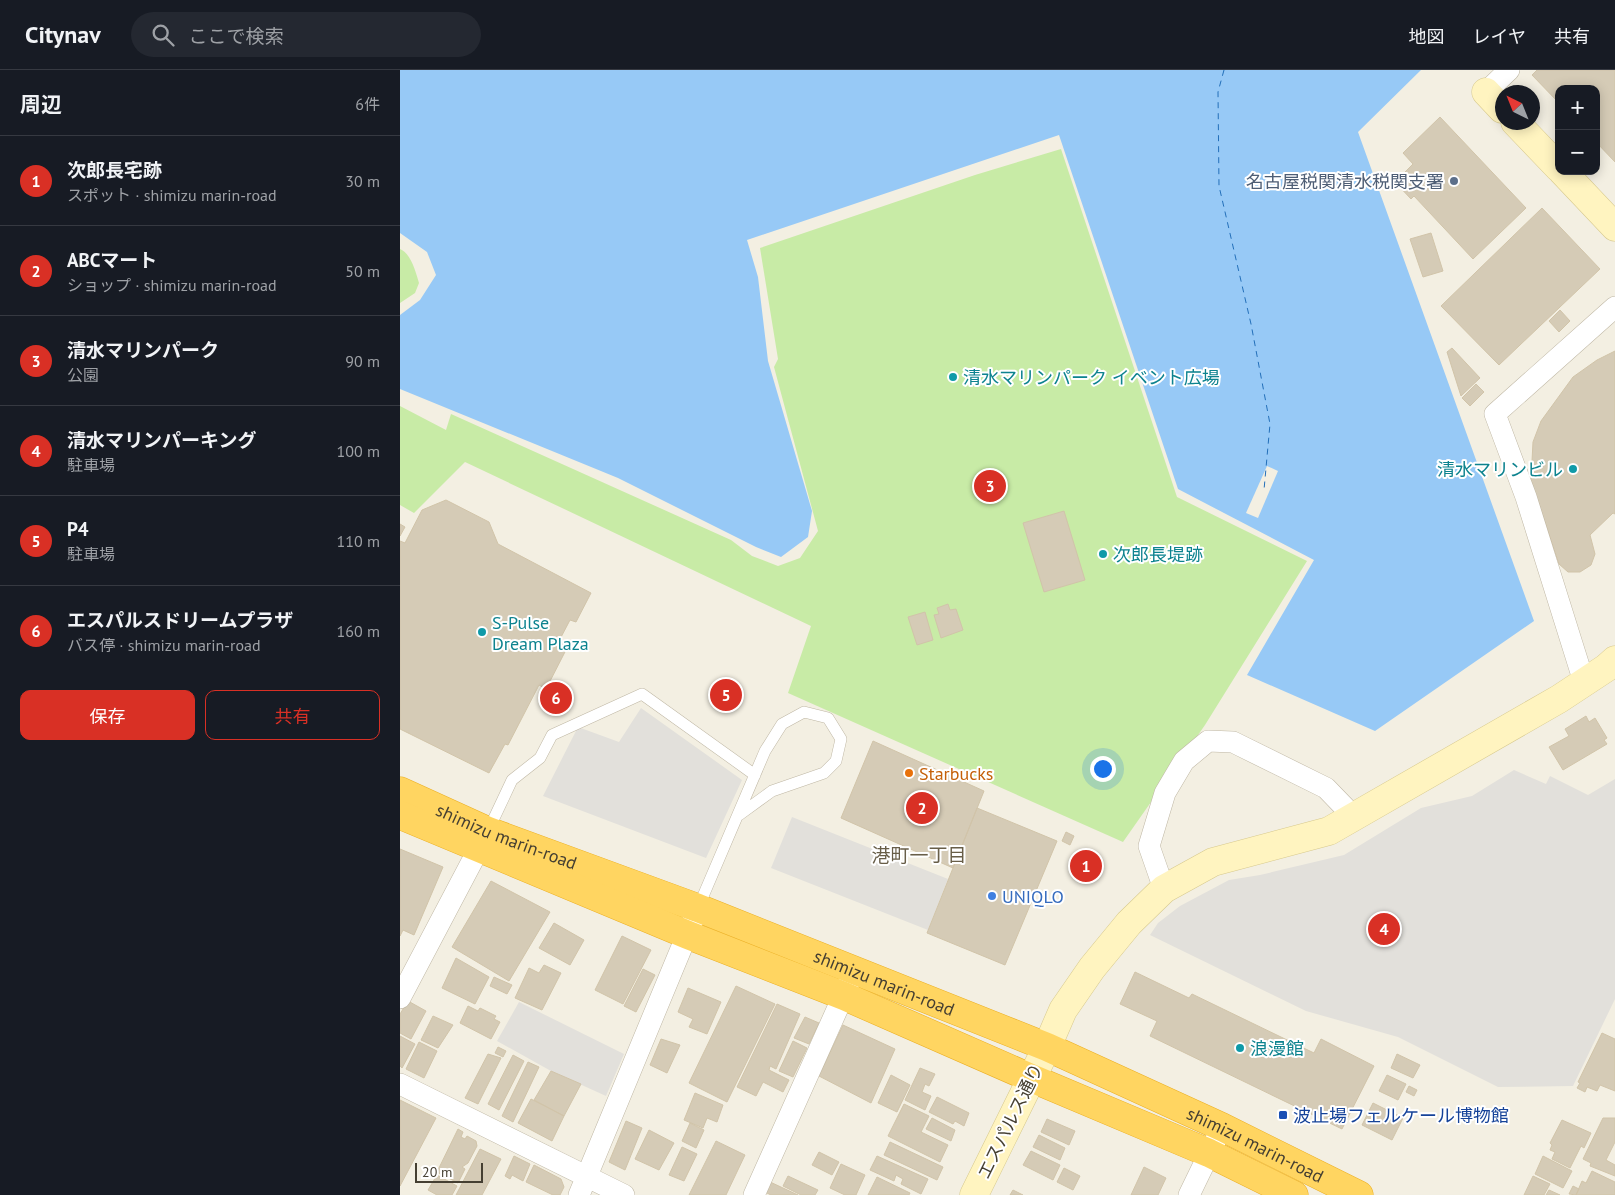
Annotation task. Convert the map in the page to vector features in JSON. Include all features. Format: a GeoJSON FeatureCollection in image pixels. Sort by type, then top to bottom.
{"type":"FeatureCollection","features":[{"type":"Feature","properties":{"kind":"highway","name":"shimizu marin-road"},"geometry":{"type":"LineString","coordinates":[[400,791],[484,839],[688,935],[844,996],[1209,1153],[1294,1195]]}},
{"type":"Feature","properties":{"kind":"highway"},"geometry":{"type":"LineString","coordinates":[[400,815],[484,839]]}},
{"type":"Feature","properties":{"kind":"highway","name":"shimizu marin-road"},"geometry":{"type":"LineString","coordinates":[[484,839],[698,908],[1048,1047],[1222,1127],[1359,1195]]}},
{"type":"Feature","properties":{"kind":"street"},"geometry":{"type":"LineString","coordinates":[[1494,100],[1509,70]]}},
{"type":"Feature","properties":{"kind":"street"},"geometry":{"type":"LineString","coordinates":[[1523,130],[1555,164]]}},
{"type":"Feature","properties":{"kind":"street"},"geometry":{"type":"LineString","coordinates":[[1566,175],[1615,227]]}},
{"type":"Feature","properties":{"kind":"street"},"geometry":{"type":"LineString","coordinates":[[1605,672],[1526,497],[1495,414],[1615,307]]}},
{"type":"Feature","properties":{"kind":"street","name":"エスパルス通り"},"geometry":{"type":"LineString","coordinates":[[974,1195],[1048,1047],[1063,1010],[1092,968],[1129,923],[1164,889],[1212,862],[1329,831],[1355,818],[1605,672]]}},
{"type":"Feature","properties":{"kind":"street"},"geometry":{"type":"LineString","coordinates":[[1164,889],[1149,846],[1165,794],[1184,761],[1208,741],[1233,742],[1326,788],[1355,818]]}},
{"type":"Feature","properties":{"kind":"street"},"geometry":{"type":"LineString","coordinates":[[400,998],[484,839]]}},
{"type":"Feature","properties":{"kind":"street"},"geometry":{"type":"LineString","coordinates":[[583,1186],[698,908]]}},
{"type":"Feature","properties":{"kind":"street"},"geometry":{"type":"LineString","coordinates":[[754,1195],[844,996],[854,969]]}},
{"type":"Feature","properties":{"kind":"street"},"geometry":{"type":"LineString","coordinates":[[400,1084],[583,1186],[624,1195]]}},
{"type":"Feature","properties":{"kind":"street"},"geometry":{"type":"LineString","coordinates":[[1189,1195],[1222,1127]]}},
{"type":"Feature","properties":{"kind":"lane"},"geometry":{"type":"LineString","coordinates":[[484,839],[512,780],[540,758],[552,735],[642,694],[755,775]]}},
{"type":"Feature","properties":{"kind":"lane"},"geometry":{"type":"LineString","coordinates":[[698,908],[765,751],[782,724],[804,712],[828,718],[841,739],[836,761],[824,772],[772,791],[739,815]]}},
{"type":"Feature","properties":{"kind":"green space"},"geometry":{"type":"Polygon","coordinates":[[[1061,149],[1177,497],[1307,561],[1205,725],[1123,842],[788,693],[811,626],[465,462],[414,513],[400,505],[400,406],[446,430],[451,414],[731,540],[752,556],[778,566],[800,558],[818,531],[774,367],[778,359],[760,248],[975,175],[1061,149]]]}},
{"type":"Feature","properties":{"kind":"green space"},"geometry":{"type":"Polygon","coordinates":[[[400,249],[410,259],[419,283],[415,293],[400,303],[400,249]]]}},
{"type":"Feature","properties":{"kind":"shaded area"},"geometry":{"type":"Polygon","coordinates":[[[641,708],[742,780],[706,858],[543,796],[578,727],[619,742],[641,708]]]}},
{"type":"Feature","properties":{"kind":"shaded area"},"geometry":{"type":"Polygon","coordinates":[[[1514,770],[1546,784],[1550,776],[1588,795],[1615,779],[1615,999],[1573,1086],[1498,1087],[1398,1037],[1306,1011],[1150,935],[1158,923],[1180,906],[1229,880],[1260,875],[1344,855],[1421,808],[1472,796],[1514,770]]]}},
{"type":"Feature","properties":{"kind":"shaded area"},"geometry":{"type":"Polygon","coordinates":[[[792,817],[948,879],[928,930],[771,868],[792,817]]]}},
{"type":"Feature","properties":{"kind":"shaded area"},"geometry":{"type":"Polygon","coordinates":[[[519,1002],[624,1054],[606,1096],[551,1071],[497,1041],[519,1002]]]}},
{"type":"Feature","properties":{"kind":"water"},"geometry":{"type":"Polygon","coordinates":[[[400,70],[1421,70],[1358,132],[1534,621],[1375,731],[1247,675],[1314,560],[1178,489],[1059,135],[747,240],[758,277],[768,361],[812,511],[808,537],[781,557],[756,547],[618,478],[400,389],[400,315],[420,300],[436,275],[427,252],[400,233],[400,70]]]}},
{"type":"Feature","properties":{"kind":"pier"},"geometry":{"type":"Polygon","coordinates":[[[1267,466],[1278,471],[1258,518],[1246,513],[1267,466]]]}},
{"type":"Feature","properties":{"kind":"building"},"geometry":{"type":"Polygon","coordinates":[[[1537,70],[1615,70],[1615,162],[1600,146],[1600,85],[1555,85],[1555,99],[1532,75],[1537,70]]]}},
{"type":"Feature","properties":{"kind":"building"},"geometry":{"type":"Polygon","coordinates":[[[1440,117],[1526,208],[1473,259],[1414,196],[1411,199],[1395,182],[1413,164],[1403,153],[1440,117]]]}},
{"type":"Feature","properties":{"kind":"building"},"geometry":{"type":"Polygon","coordinates":[[[1542,208],[1600,269],[1499,365],[1441,306],[1542,208]]]}},
{"type":"Feature","properties":{"kind":"building"},"geometry":{"type":"Polygon","coordinates":[[[1431,233],[1443,271],[1423,277],[1410,239],[1431,233]]]}},
{"type":"Feature","properties":{"kind":"building"},"geometry":{"type":"Polygon","coordinates":[[[1560,310],[1570,321],[1559,332],[1549,321],[1560,310]]]}},
{"type":"Feature","properties":{"kind":"building"},"geometry":{"type":"Polygon","coordinates":[[[1452,348],[1480,378],[1461,396],[1447,352],[1452,348]]]}},
{"type":"Feature","properties":{"kind":"building","name":"清水マリンビル"},"geometry":{"type":"Polygon","coordinates":[[[1615,351],[1615,514],[1613,513],[1590,535],[1595,554],[1591,565],[1580,572],[1568,572],[1559,564],[1531,480],[1533,442],[1541,421],[1573,377],[1597,360],[1615,351]]]}},
{"type":"Feature","properties":{"kind":"building"},"geometry":{"type":"Polygon","coordinates":[[[1476,384],[1484,392],[1470,406],[1462,398],[1476,384]]]}},
{"type":"Feature","properties":{"kind":"building","name":"S-Pulse Dream Plaza"},"geometry":{"type":"Polygon","coordinates":[[[446,500],[489,522],[498,544],[591,593],[576,622],[570,620],[559,641],[568,646],[546,689],[539,685],[508,745],[505,744],[489,773],[400,729],[400,541],[405,543],[422,510],[446,500]]]}},
{"type":"Feature","properties":{"kind":"building"},"geometry":{"type":"Polygon","coordinates":[[[1064,511],[1085,580],[1044,592],[1023,523],[1064,511]]]}},
{"type":"Feature","properties":{"kind":"building"},"geometry":{"type":"Polygon","coordinates":[[[400,524],[405,527],[400,536],[400,524]]]}},
{"type":"Feature","properties":{"kind":"building"},"geometry":{"type":"Polygon","coordinates":[[[948,604],[950,610],[956,609],[963,630],[941,638],[934,615],[939,614],[937,608],[948,604]]]}},
{"type":"Feature","properties":{"kind":"building"},"geometry":{"type":"Polygon","coordinates":[[[925,612],[933,640],[917,645],[908,617],[925,612]]]}},
{"type":"Feature","properties":{"kind":"building"},"geometry":{"type":"Polygon","coordinates":[[[1586,716],[1589,722],[1595,718],[1607,738],[1604,740],[1607,744],[1563,770],[1549,747],[1569,736],[1565,729],[1586,716]]]}},
{"type":"Feature","properties":{"kind":"building"},"geometry":{"type":"Polygon","coordinates":[[[873,741],[984,791],[953,868],[841,818],[873,741]]]}},
{"type":"Feature","properties":{"kind":"building"},"geometry":{"type":"Polygon","coordinates":[[[977,808],[1057,841],[1005,965],[927,933],[977,808]]]}},
{"type":"Feature","properties":{"kind":"building"},"geometry":{"type":"Polygon","coordinates":[[[1066,832],[1074,836],[1070,845],[1062,841],[1066,832]]]}},
{"type":"Feature","properties":{"kind":"building"},"geometry":{"type":"Polygon","coordinates":[[[400,849],[443,867],[414,935],[403,930],[400,936],[400,849]]]}},
{"type":"Feature","properties":{"kind":"building"},"geometry":{"type":"Polygon","coordinates":[[[491,881],[550,912],[509,981],[452,947],[491,881]]]}},
{"type":"Feature","properties":{"kind":"building"},"geometry":{"type":"Polygon","coordinates":[[[554,923],[584,940],[570,965],[539,948],[554,923]]]}},
{"type":"Feature","properties":{"kind":"building"},"geometry":{"type":"Polygon","coordinates":[[[622,936],[651,950],[623,1004],[595,990],[622,936]]]}},
{"type":"Feature","properties":{"kind":"building"},"geometry":{"type":"Polygon","coordinates":[[[456,958],[489,977],[475,1004],[442,988],[456,958]]]}},
{"type":"Feature","properties":{"kind":"building"},"geometry":{"type":"Polygon","coordinates":[[[544,965],[561,973],[542,1010],[515,998],[529,968],[539,973],[544,965]]]}},
{"type":"Feature","properties":{"kind":"building"},"geometry":{"type":"Polygon","coordinates":[[[643,969],[655,975],[636,1012],[624,1006],[643,969]]]}},
{"type":"Feature","properties":{"kind":"building","name":"浪漫館"},"geometry":{"type":"Polygon","coordinates":[[[1135,972],[1189,998],[1192,994],[1314,1053],[1321,1039],[1374,1066],[1342,1129],[1150,1036],[1157,1021],[1120,1004],[1135,972]]]}},
{"type":"Feature","properties":{"kind":"building"},"geometry":{"type":"Polygon","coordinates":[[[494,977],[512,985],[507,994],[490,986],[494,977]]]}},
{"type":"Feature","properties":{"kind":"building"},"geometry":{"type":"Polygon","coordinates":[[[736,986],[775,1004],[727,1102],[689,1083],[736,986]]]}},
{"type":"Feature","properties":{"kind":"building"},"geometry":{"type":"Polygon","coordinates":[[[688,988],[721,1002],[707,1034],[689,1027],[693,1019],[678,1012],[688,988]]]}},
{"type":"Feature","properties":{"kind":"building"},"geometry":{"type":"Polygon","coordinates":[[[408,1001],[426,1011],[411,1039],[400,1033],[400,1014],[408,1001]]]}},
{"type":"Feature","properties":{"kind":"building"},"geometry":{"type":"Polygon","coordinates":[[[777,1004],[800,1014],[776,1069],[770,1066],[769,1070],[789,1080],[783,1092],[763,1082],[756,1096],[737,1087],[777,1004]]]}},
{"type":"Feature","properties":{"kind":"building"},"geometry":{"type":"Polygon","coordinates":[[[468,1006],[478,1011],[480,1008],[496,1016],[494,1019],[500,1022],[491,1039],[460,1023],[468,1006]]]}},
{"type":"Feature","properties":{"kind":"building"},"geometry":{"type":"Polygon","coordinates":[[[433,1016],[453,1025],[438,1048],[421,1040],[433,1016]]]}},
{"type":"Feature","properties":{"kind":"building"},"geometry":{"type":"Polygon","coordinates":[[[805,1017],[819,1023],[809,1044],[794,1038],[805,1017]]]}},
{"type":"Feature","properties":{"kind":"building"},"geometry":{"type":"Polygon","coordinates":[[[843,1025],[895,1049],[871,1103],[819,1076],[843,1025]]]}},
{"type":"Feature","properties":{"kind":"building"},"geometry":{"type":"Polygon","coordinates":[[[1602,1033],[1615,1039],[1615,1091],[1600,1085],[1597,1091],[1587,1087],[1585,1092],[1577,1088],[1580,1083],[1578,1082],[1602,1033]]]}},
{"type":"Feature","properties":{"kind":"building"},"geometry":{"type":"Polygon","coordinates":[[[400,1036],[415,1044],[402,1068],[400,1066],[400,1036]]]}},
{"type":"Feature","properties":{"kind":"building"},"geometry":{"type":"Polygon","coordinates":[[[661,1039],[680,1045],[667,1073],[650,1065],[661,1039]]]}},
{"type":"Feature","properties":{"kind":"building"},"geometry":{"type":"Polygon","coordinates":[[[793,1041],[807,1048],[793,1077],[779,1071],[793,1041]]]}},
{"type":"Feature","properties":{"kind":"building"},"geometry":{"type":"Polygon","coordinates":[[[419,1042],[437,1051],[424,1078],[406,1069],[419,1042]]]}},
{"type":"Feature","properties":{"kind":"building"},"geometry":{"type":"Polygon","coordinates":[[[498,1047],[506,1051],[503,1057],[495,1053],[498,1047]]]}},
{"type":"Feature","properties":{"kind":"building"},"geometry":{"type":"Polygon","coordinates":[[[488,1054],[501,1058],[478,1104],[465,1098],[488,1054]]]}},
{"type":"Feature","properties":{"kind":"building"},"geometry":{"type":"Polygon","coordinates":[[[1397,1054],[1420,1065],[1413,1078],[1391,1068],[1397,1054]]]}},
{"type":"Feature","properties":{"kind":"building"},"geometry":{"type":"Polygon","coordinates":[[[513,1055],[524,1061],[499,1110],[488,1104],[513,1055]]]}},
{"type":"Feature","properties":{"kind":"building"},"geometry":{"type":"Polygon","coordinates":[[[528,1062],[539,1067],[513,1122],[502,1116],[528,1062]]]}},
{"type":"Feature","properties":{"kind":"building"},"geometry":{"type":"Polygon","coordinates":[[[920,1068],[935,1074],[929,1086],[925,1084],[922,1092],[931,1096],[925,1110],[905,1100],[920,1068]]]}},
{"type":"Feature","properties":{"kind":"building"},"geometry":{"type":"Polygon","coordinates":[[[551,1071],[581,1084],[564,1116],[534,1100],[551,1071]]]}},
{"type":"Feature","properties":{"kind":"building"},"geometry":{"type":"Polygon","coordinates":[[[891,1075],[910,1085],[897,1112],[878,1103],[891,1075]]]}},
{"type":"Feature","properties":{"kind":"building"},"geometry":{"type":"Polygon","coordinates":[[[1387,1075],[1406,1084],[1398,1100],[1379,1091],[1387,1075]]]}},
{"type":"Feature","properties":{"kind":"building"},"geometry":{"type":"Polygon","coordinates":[[[1409,1086],[1417,1090],[1414,1096],[1406,1092],[1409,1086]]]}},
{"type":"Feature","properties":{"kind":"building"},"geometry":{"type":"Polygon","coordinates":[[[695,1093],[723,1105],[717,1122],[707,1118],[703,1128],[684,1120],[695,1093]]]}},
{"type":"Feature","properties":{"kind":"building"},"geometry":{"type":"Polygon","coordinates":[[[937,1097],[969,1113],[964,1126],[955,1121],[953,1124],[929,1112],[937,1097]]]}},
{"type":"Feature","properties":{"kind":"building"},"geometry":{"type":"Polygon","coordinates":[[[531,1099],[564,1116],[552,1141],[518,1123],[531,1099]]]}},
{"type":"Feature","properties":{"kind":"building"},"geometry":{"type":"Polygon","coordinates":[[[400,1100],[436,1118],[400,1186],[400,1100]]]}},
{"type":"Feature","properties":{"kind":"building"},"geometry":{"type":"Polygon","coordinates":[[[1373,1103],[1403,1118],[1392,1140],[1362,1125],[1373,1103]]]}},
{"type":"Feature","properties":{"kind":"building"},"geometry":{"type":"Polygon","coordinates":[[[904,1104],[929,1116],[921,1132],[948,1145],[940,1162],[888,1136],[904,1104]]]}},
{"type":"Feature","properties":{"kind":"building"},"geometry":{"type":"Polygon","coordinates":[[[932,1118],[955,1130],[951,1141],[926,1129],[932,1118]]]}},
{"type":"Feature","properties":{"kind":"building"},"geometry":{"type":"Polygon","coordinates":[[[1603,1118],[1615,1118],[1615,1142],[1606,1160],[1615,1165],[1615,1176],[1590,1166],[1591,1163],[1583,1159],[1603,1118]]]}},
{"type":"Feature","properties":{"kind":"building"},"geometry":{"type":"Polygon","coordinates":[[[1047,1119],[1075,1131],[1069,1145],[1041,1132],[1047,1119]]]}},
{"type":"Feature","properties":{"kind":"building"},"geometry":{"type":"Polygon","coordinates":[[[1562,1120],[1591,1133],[1584,1148],[1581,1146],[1570,1168],[1552,1159],[1555,1152],[1550,1150],[1552,1145],[1550,1143],[1562,1120]]]}},
{"type":"Feature","properties":{"kind":"building"},"geometry":{"type":"Polygon","coordinates":[[[626,1121],[642,1128],[625,1170],[609,1162],[626,1121]]]}},
{"type":"Feature","properties":{"kind":"building"},"geometry":{"type":"Polygon","coordinates":[[[690,1123],[704,1130],[696,1148],[682,1141],[690,1123]]]}},
{"type":"Feature","properties":{"kind":"building"},"geometry":{"type":"Polygon","coordinates":[[[458,1129],[463,1132],[461,1137],[465,1139],[467,1136],[476,1141],[477,1146],[468,1163],[462,1167],[465,1169],[458,1183],[437,1172],[458,1129]]]}},
{"type":"Feature","properties":{"kind":"building"},"geometry":{"type":"Polygon","coordinates":[[[649,1130],[674,1143],[659,1170],[635,1159],[649,1130]]]}},
{"type":"Feature","properties":{"kind":"building"},"geometry":{"type":"Polygon","coordinates":[[[1039,1135],[1065,1148],[1060,1160],[1033,1147],[1039,1135]]]}},
{"type":"Feature","properties":{"kind":"building"},"geometry":{"type":"Polygon","coordinates":[[[716,1141],[745,1155],[726,1195],[689,1195],[716,1141]]]}},
{"type":"Feature","properties":{"kind":"building"},"geometry":{"type":"Polygon","coordinates":[[[890,1142],[943,1167],[937,1180],[884,1155],[890,1142]]]}},
{"type":"Feature","properties":{"kind":"building"},"geometry":{"type":"Polygon","coordinates":[[[682,1147],[697,1154],[684,1181],[669,1175],[682,1147]]]}},
{"type":"Feature","properties":{"kind":"building"},"geometry":{"type":"Polygon","coordinates":[[[480,1149],[501,1159],[482,1195],[456,1195],[480,1149]]]}},
{"type":"Feature","properties":{"kind":"building"},"geometry":{"type":"Polygon","coordinates":[[[1031,1151],[1060,1165],[1053,1180],[1023,1165],[1031,1151]]]}},
{"type":"Feature","properties":{"kind":"building"},"geometry":{"type":"Polygon","coordinates":[[[819,1152],[839,1162],[832,1175],[812,1165],[819,1152]]]}},
{"type":"Feature","properties":{"kind":"building"},"geometry":{"type":"Polygon","coordinates":[[[514,1156],[530,1164],[523,1181],[512,1175],[510,1179],[505,1176],[514,1156]]]}},
{"type":"Feature","properties":{"kind":"building"},"geometry":{"type":"Polygon","coordinates":[[[877,1156],[928,1179],[921,1194],[901,1184],[903,1179],[896,1175],[894,1181],[870,1170],[877,1156]]]}},
{"type":"Feature","properties":{"kind":"building"},"geometry":{"type":"Polygon","coordinates":[[[1543,1156],[1572,1171],[1563,1188],[1535,1174],[1543,1156]]]}},
{"type":"Feature","properties":{"kind":"building"},"geometry":{"type":"Polygon","coordinates":[[[841,1164],[865,1175],[856,1195],[845,1195],[830,1188],[841,1164]]]}},
{"type":"Feature","properties":{"kind":"building"},"geometry":{"type":"Polygon","coordinates":[[[534,1165],[561,1179],[564,1187],[560,1195],[553,1195],[526,1182],[534,1165]]]}},
{"type":"Feature","properties":{"kind":"building"},"geometry":{"type":"Polygon","coordinates":[[[1144,1167],[1166,1178],[1158,1195],[1131,1195],[1144,1167]]]}},
{"type":"Feature","properties":{"kind":"building"},"geometry":{"type":"Polygon","coordinates":[[[1064,1168],[1080,1176],[1073,1190],[1057,1182],[1064,1168]]]}},
{"type":"Feature","properties":{"kind":"building"},"geometry":{"type":"Polygon","coordinates":[[[1592,1171],[1615,1182],[1615,1195],[1576,1195],[1582,1181],[1586,1183],[1592,1171]]]}},
{"type":"Feature","properties":{"kind":"building"},"geometry":{"type":"Polygon","coordinates":[[[437,1175],[457,1186],[452,1195],[437,1195],[428,1190],[437,1175]]]}},
{"type":"Feature","properties":{"kind":"building"},"geometry":{"type":"Polygon","coordinates":[[[788,1176],[818,1190],[815,1195],[801,1195],[783,1186],[788,1176]]]}},
{"type":"Feature","properties":{"kind":"building"},"geometry":{"type":"Polygon","coordinates":[[[1533,1176],[1550,1184],[1544,1195],[1524,1195],[1533,1176]]]}},
{"type":"Feature","properties":{"kind":"building"},"geometry":{"type":"Polygon","coordinates":[[[877,1177],[910,1193],[909,1195],[868,1195],[877,1177]]]}},
{"type":"Feature","properties":{"kind":"building"},"geometry":{"type":"Polygon","coordinates":[[[768,1181],[798,1195],[771,1195],[763,1191],[768,1181]]]}},
{"type":"Feature","properties":{"kind":"building"},"geometry":{"type":"Polygon","coordinates":[[[1573,1186],[1579,1189],[1576,1195],[1569,1194],[1573,1186]]]}},
{"type":"Feature","properties":{"kind":"building"},"geometry":{"type":"Polygon","coordinates":[[[1013,1190],[1023,1195],[1010,1195],[1013,1190]]]}},
{"type":"Feature","properties":{"kind":"building"},"geometry":{"type":"Polygon","coordinates":[[[1549,1190],[1560,1195],[1546,1195],[1549,1190]]]}},
{"type":"Feature","properties":{"kind":"ferry route"},"geometry":{"type":"LineString","coordinates":[[1224,70],[1218,92],[1219,186],[1251,324],[1270,424],[1264,490]]}},
{"type":"Feature","properties":{"kind":"place","name":"名古屋税関清水税関支署"},"geometry":{"type":"Point","coordinates":[1454,181]}},
{"type":"Feature","properties":{"kind":"place","name":"清水マリンパーク イベント広場"},"geometry":{"type":"Point","coordinates":[953,377]}},
{"type":"Feature","properties":{"kind":"place","name":"清水マリンビル"},"geometry":{"type":"Point","coordinates":[1573,469]}},
{"type":"Feature","properties":{"kind":"place","name":"清水マリンパーク"},"geometry":{"type":"Point","coordinates":[990,486]}},
{"type":"Feature","properties":{"kind":"place","name":"次郎長堤跡"},"geometry":{"type":"Point","coordinates":[1103,554]}},
{"type":"Feature","properties":{"kind":"place","name":"S-Pulse Dream Plaza"},"geometry":{"type":"Point","coordinates":[482,632]}},
{"type":"Feature","properties":{"kind":"place","name":"P4"},"geometry":{"type":"Point","coordinates":[726,695]}},
{"type":"Feature","properties":{"kind":"place","name":"エスパルスドリームプラザ"},"geometry":{"type":"Point","coordinates":[556,698]}},
{"type":"Feature","properties":{"kind":"place","name":"Starbucks"},"geometry":{"type":"Point","coordinates":[909,773]}},
{"type":"Feature","properties":{"kind":"place","name":"ABCマート"},"geometry":{"type":"Point","coordinates":[922,808]}},
{"type":"Feature","properties":{"kind":"place","name":"次郎長宅跡"},"geometry":{"type":"Point","coordinates":[1086,866]}},
{"type":"Feature","properties":{"kind":"place","name":"UNIQLO"},"geometry":{"type":"Point","coordinates":[992,896]}},
{"type":"Feature","properties":{"kind":"place","name":"清水マリンパーキング"},"geometry":{"type":"Point","coordinates":[1384,929]}},
{"type":"Feature","properties":{"kind":"place","name":"浪漫館"},"geometry":{"type":"Point","coordinates":[1240,1048]}},
{"type":"Feature","properties":{"kind":"place","name":"波止場フェルケール博物館"},"geometry":{"type":"Point","coordinates":[1283,1115]}},
{"type":"Feature","properties":{"kind":"district","name":"港町一丁目"},"geometry":{"type":"Point","coordinates":[919,855]}}]}
